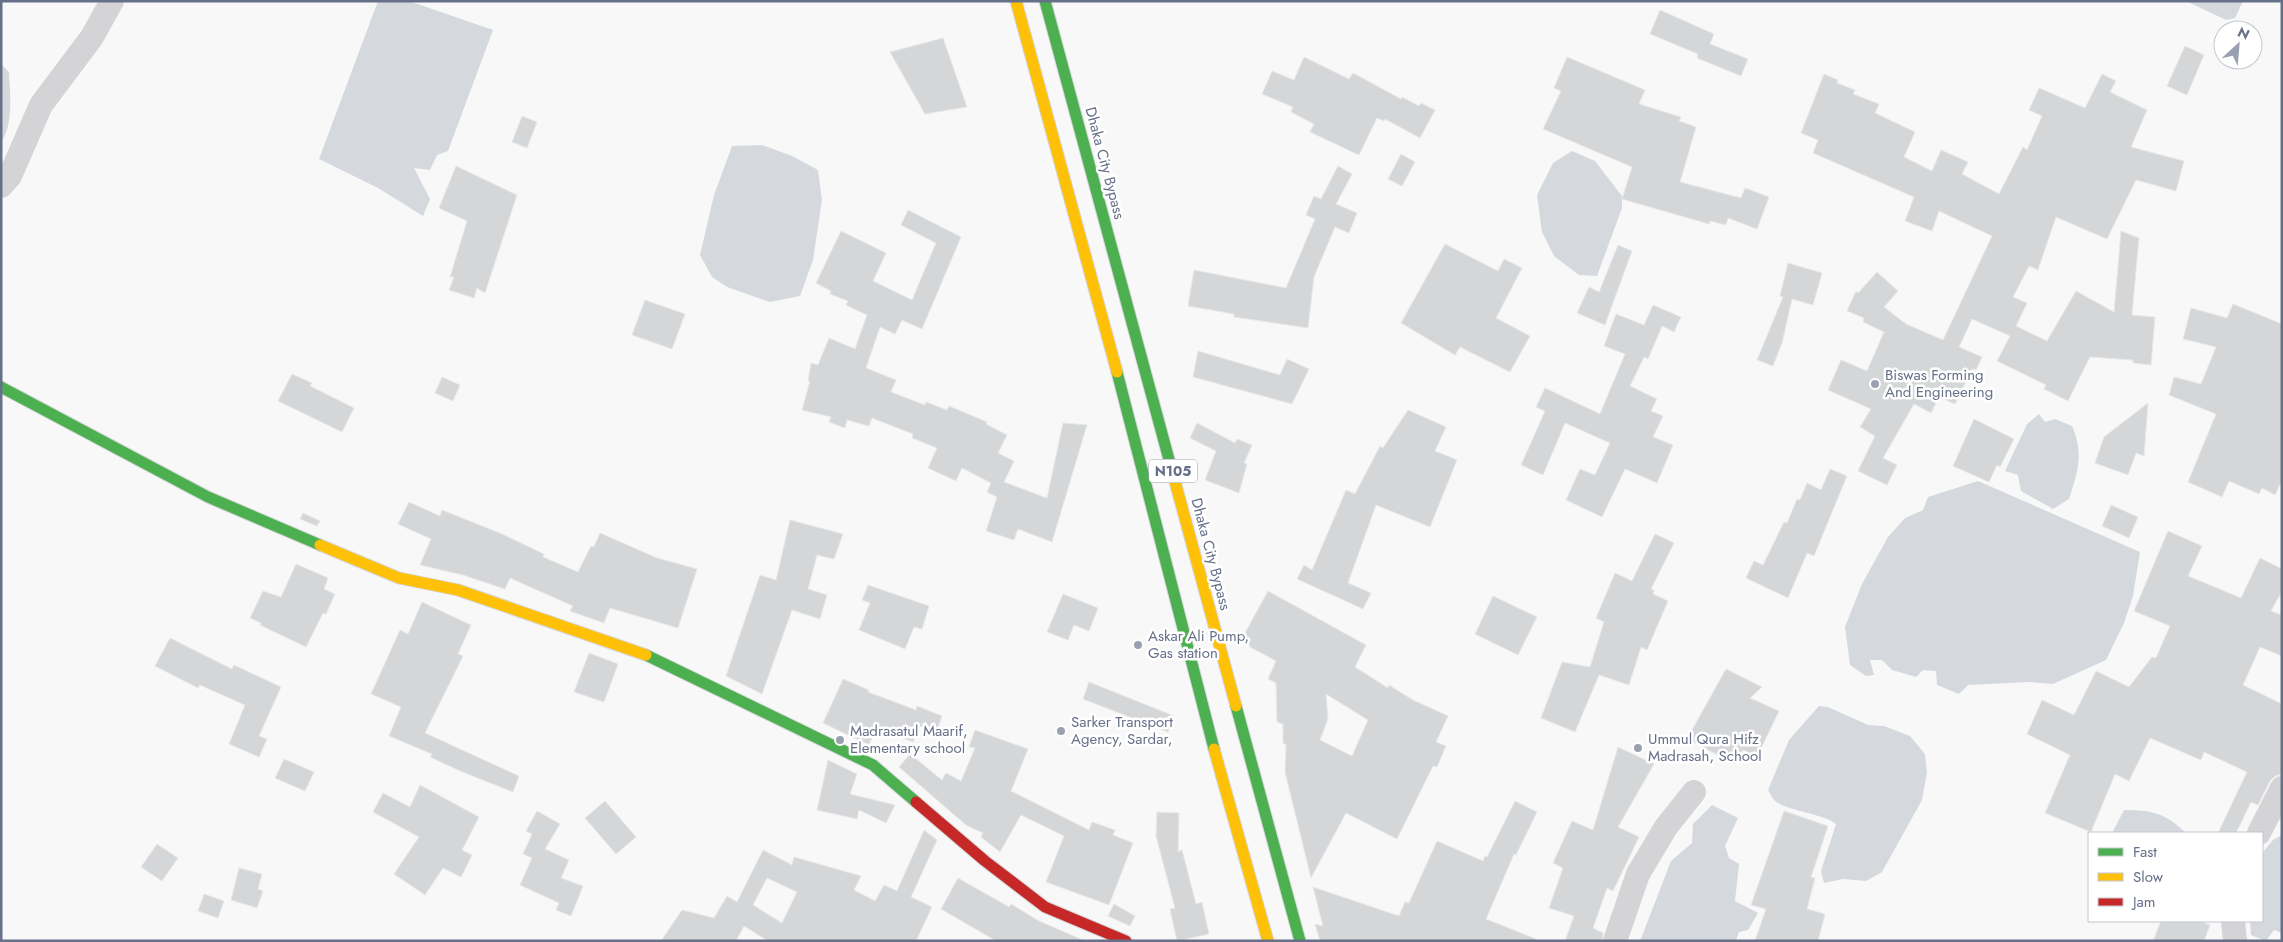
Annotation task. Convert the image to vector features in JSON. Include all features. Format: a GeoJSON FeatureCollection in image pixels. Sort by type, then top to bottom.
{"type":"FeatureCollection","features":[{"type":"Feature","properties":{"kind":"main road"},"geometry":{"type":"LineString","coordinates":[[1016,1],[1096,290],[1196,685],[1268,941]]}},
{"type":"Feature","properties":{"kind":"main road","name":"Dhaka City Bypass"},"geometry":{"type":"LineString","coordinates":[[1045,1],[1300,941]]}},
{"type":"Feature","properties":{"kind":"main road"},"geometry":{"type":"LineString","coordinates":[[1,387],[208,497],[399,578],[458,590],[636,650],[873,765],[985,861],[1045,907],[1126,941]]}},
{"type":"Feature","properties":{"kind":"street"},"geometry":{"type":"LineString","coordinates":[[1,186],[10,176],[41,105],[92,37],[112,1]]}},
{"type":"Feature","properties":{"kind":"street"},"geometry":{"type":"LineString","coordinates":[[2260,832],[2282,788]]}},
{"type":"Feature","properties":{"kind":"street"},"geometry":{"type":"LineString","coordinates":[[1615,941],[1638,874],[1666,828],[1694,792]]}},
{"type":"Feature","properties":{"kind":"street"},"geometry":{"type":"LineString","coordinates":[[2234,922],[2235,941]]}},
{"type":"Feature","properties":{"kind":"shaded area"},"geometry":{"type":"Polygon","coordinates":[[[378,1],[409,1],[493,30],[448,151],[437,155],[430,170],[414,168],[430,199],[423,216],[378,188],[319,159],[378,1]]]}},
{"type":"Feature","properties":{"kind":"shaded area"},"geometry":{"type":"Polygon","coordinates":[[[2186,1],[2243,1],[2235,18],[2226,20],[2186,1]]]}},
{"type":"Feature","properties":{"kind":"shaded area"},"geometry":{"type":"Polygon","coordinates":[[[1,64],[9,72],[10,118],[1,143],[1,64]]]}},
{"type":"Feature","properties":{"kind":"shaded area"},"geometry":{"type":"Polygon","coordinates":[[[762,145],[792,156],[818,170],[822,200],[813,260],[800,296],[770,302],[727,287],[712,277],[700,255],[714,195],[732,146],[762,145]]]}},
{"type":"Feature","properties":{"kind":"shaded area"},"geometry":{"type":"Polygon","coordinates":[[[1572,151],[1595,161],[1622,196],[1622,208],[1597,276],[1579,275],[1554,256],[1542,232],[1537,195],[1553,163],[1572,151]]]}},
{"type":"Feature","properties":{"kind":"shaded area"},"geometry":{"type":"Polygon","coordinates":[[[2039,414],[2045,422],[2055,419],[2072,426],[2078,445],[2077,471],[2069,499],[2053,509],[2021,491],[2018,475],[2005,471],[2027,424],[2039,414]]]}},
{"type":"Feature","properties":{"kind":"shaded area"},"geometry":{"type":"Polygon","coordinates":[[[1978,481],[2140,552],[2133,596],[2124,623],[2106,660],[2053,684],[2029,682],[1968,685],[1959,694],[1937,685],[1936,671],[1923,670],[1916,677],[1892,670],[1882,660],[1870,660],[1874,675],[1866,676],[1850,665],[1845,627],[1862,584],[1888,537],[1905,518],[1923,510],[1928,497],[1978,481]]]}},
{"type":"Feature","properties":{"kind":"shaded area"},"geometry":{"type":"Polygon","coordinates":[[[1819,706],[1828,707],[1868,725],[1884,726],[1910,736],[1925,754],[1927,773],[1922,800],[1882,872],[1866,881],[1843,879],[1824,883],[1821,871],[1836,824],[1822,817],[1779,804],[1773,799],[1768,790],[1789,740],[1819,706]]]}},
{"type":"Feature","properties":{"kind":"shaded area"},"geometry":{"type":"Polygon","coordinates":[[[1712,805],[1738,818],[1725,846],[1729,858],[1739,864],[1735,901],[1758,913],[1748,930],[1739,932],[1736,941],[1640,941],[1671,861],[1692,843],[1693,824],[1712,805]]]}},
{"type":"Feature","properties":{"kind":"shaded area"},"geometry":{"type":"Polygon","coordinates":[[[2124,810],[2158,814],[2185,832],[2113,832],[2124,810]]]}},
{"type":"Feature","properties":{"kind":"shaded area"},"geometry":{"type":"Polygon","coordinates":[[[2282,835],[2282,933],[2274,930],[2266,941],[2251,935],[2250,922],[2263,922],[2263,852],[2273,840],[2282,835]]]}},
{"type":"Feature","properties":{"kind":"building"},"geometry":{"type":"Polygon","coordinates":[[[1660,10],[1714,34],[1710,44],[1748,59],[1741,76],[1697,58],[1698,54],[1650,34],[1660,10]]]}},
{"type":"Feature","properties":{"kind":"building"},"geometry":{"type":"Polygon","coordinates":[[[943,38],[967,107],[925,114],[890,52],[943,38]]]}},
{"type":"Feature","properties":{"kind":"building"},"geometry":{"type":"Polygon","coordinates":[[[2185,46],[2204,55],[2187,95],[2167,86],[2185,46]]]}},
{"type":"Feature","properties":{"kind":"building"},"geometry":{"type":"Polygon","coordinates":[[[1304,57],[1349,79],[1353,73],[1401,99],[1402,97],[1419,106],[1421,103],[1435,110],[1420,138],[1385,119],[1384,121],[1377,118],[1359,155],[1310,132],[1314,124],[1291,112],[1293,107],[1262,94],[1272,71],[1294,80],[1304,57]]]}},
{"type":"Feature","properties":{"kind":"building"},"geometry":{"type":"Polygon","coordinates":[[[1567,57],[1645,90],[1639,104],[1681,117],[1679,121],[1696,127],[1680,182],[1741,198],[1745,188],[1769,197],[1757,229],[1728,218],[1726,225],[1710,221],[1709,224],[1622,199],[1632,167],[1543,129],[1561,91],[1554,88],[1567,57]]]}},
{"type":"Feature","properties":{"kind":"building"},"geometry":{"type":"Polygon","coordinates":[[[1824,74],[1838,80],[1837,83],[1855,90],[1853,94],[1879,104],[1875,113],[1915,132],[1904,157],[1932,171],[1941,150],[1968,162],[1962,174],[1999,194],[2023,147],[2027,150],[2042,116],[2029,110],[2039,88],[2085,108],[2102,74],[2116,81],[2110,92],[2147,110],[2131,147],[2184,161],[2176,191],[2136,180],[2107,239],[2056,217],[2038,270],[2029,266],[2013,297],[2027,303],[2016,326],[2047,341],[2076,291],[2114,312],[2121,231],[2139,238],[2132,315],[2155,317],[2151,365],[2133,363],[2133,360],[2090,357],[2068,401],[2044,389],[2046,385],[1997,361],[2010,336],[1972,319],[1959,347],[1982,357],[1976,370],[1972,369],[1955,404],[1939,397],[1931,413],[1914,404],[1883,458],[1897,465],[1887,485],[1858,471],[1875,436],[1860,427],[1871,409],[1828,390],[1841,360],[1867,371],[1884,332],[1863,322],[1864,318],[1847,311],[1856,291],[1858,293],[1877,272],[1898,291],[1884,307],[1906,324],[1943,340],[1992,236],[1939,211],[1932,231],[1905,221],[1914,197],[1813,153],[1818,140],[1801,133],[1824,74]]]}},
{"type":"Feature","properties":{"kind":"building"},"geometry":{"type":"Polygon","coordinates":[[[522,116],[537,122],[527,148],[512,142],[522,116]]]}},
{"type":"Feature","properties":{"kind":"building"},"geometry":{"type":"Polygon","coordinates":[[[1401,154],[1415,162],[1402,186],[1388,179],[1401,154]]]}},
{"type":"Feature","properties":{"kind":"building"},"geometry":{"type":"Polygon","coordinates":[[[456,166],[517,195],[485,293],[477,288],[474,298],[449,290],[454,277],[450,277],[467,221],[439,208],[456,166]]]}},
{"type":"Feature","properties":{"kind":"building"},"geometry":{"type":"Polygon","coordinates":[[[1338,166],[1352,174],[1336,204],[1357,213],[1349,233],[1335,227],[1314,277],[1308,328],[1234,317],[1234,314],[1188,306],[1194,270],[1286,288],[1315,219],[1306,215],[1314,196],[1321,199],[1338,166]]]}},
{"type":"Feature","properties":{"kind":"building"},"geometry":{"type":"Polygon","coordinates":[[[908,210],[961,237],[922,329],[902,320],[895,334],[880,327],[866,368],[896,380],[891,392],[925,405],[926,402],[947,410],[949,406],[987,422],[986,424],[1007,435],[998,453],[1014,461],[1004,482],[1047,498],[1063,423],[1087,425],[1052,542],[1018,529],[1014,540],[986,531],[997,497],[987,492],[991,483],[962,468],[956,481],[928,468],[937,448],[912,438],[913,434],[872,418],[869,426],[847,420],[845,428],[829,422],[831,417],[802,410],[810,381],[808,381],[811,363],[818,365],[829,338],[855,349],[867,315],[846,305],[848,301],[830,294],[831,291],[816,283],[841,231],[886,253],[873,281],[912,300],[936,243],[901,225],[908,210]]]}},
{"type":"Feature","properties":{"kind":"building"},"geometry":{"type":"Polygon","coordinates":[[[1445,244],[1498,271],[1504,259],[1522,268],[1496,318],[1530,336],[1510,372],[1460,347],[1455,355],[1401,323],[1445,244]]]}},
{"type":"Feature","properties":{"kind":"building"},"geometry":{"type":"Polygon","coordinates":[[[1618,245],[1632,251],[1605,325],[1577,313],[1589,287],[1599,292],[1618,245]]]}},
{"type":"Feature","properties":{"kind":"building"},"geometry":{"type":"Polygon","coordinates":[[[1788,263],[1822,273],[1813,305],[1792,299],[1782,343],[1773,366],[1757,360],[1783,297],[1780,296],[1788,263]]]}},
{"type":"Feature","properties":{"kind":"building"},"geometry":{"type":"Polygon","coordinates":[[[645,300],[685,314],[672,349],[632,335],[645,300]]]}},
{"type":"Feature","properties":{"kind":"building"},"geometry":{"type":"Polygon","coordinates":[[[2233,304],[2282,324],[2282,480],[2275,495],[2262,488],[2259,494],[2229,481],[2222,497],[2188,482],[2216,414],[2169,395],[2174,377],[2201,384],[2216,347],[2183,339],[2191,308],[2227,318],[2233,304]]]}},
{"type":"Feature","properties":{"kind":"building"},"geometry":{"type":"Polygon","coordinates":[[[1653,305],[1681,317],[1674,332],[1662,326],[1648,359],[1644,357],[1630,386],[1657,399],[1651,411],[1663,416],[1653,437],[1673,445],[1657,483],[1625,469],[1602,517],[1566,500],[1580,469],[1595,475],[1610,443],[1565,423],[1543,475],[1521,465],[1545,411],[1536,407],[1545,388],[1600,414],[1625,354],[1604,346],[1616,314],[1644,325],[1653,305]]]}},
{"type":"Feature","properties":{"kind":"building"},"geometry":{"type":"Polygon","coordinates":[[[1198,351],[1280,375],[1287,359],[1309,369],[1292,404],[1193,377],[1198,351]]]}},
{"type":"Feature","properties":{"kind":"building"},"geometry":{"type":"Polygon","coordinates":[[[292,374],[312,383],[310,386],[354,408],[342,432],[278,401],[292,374]]]}},
{"type":"Feature","properties":{"kind":"building"},"geometry":{"type":"Polygon","coordinates":[[[442,377],[460,385],[453,401],[435,393],[442,377]]]}},
{"type":"Feature","properties":{"kind":"building"},"geometry":{"type":"Polygon","coordinates":[[[2148,403],[2144,456],[2136,453],[2128,475],[2095,463],[2104,437],[2148,403]]]}},
{"type":"Feature","properties":{"kind":"building"},"geometry":{"type":"Polygon","coordinates":[[[1408,410],[1446,427],[1435,451],[1457,460],[1430,527],[1376,505],[1348,583],[1371,593],[1363,609],[1297,579],[1304,565],[1312,570],[1346,490],[1355,494],[1380,446],[1383,448],[1408,410]]]}},
{"type":"Feature","properties":{"kind":"building"},"geometry":{"type":"Polygon","coordinates":[[[1974,419],[2014,439],[2000,467],[1997,465],[1989,482],[1953,466],[1974,419]]]}},
{"type":"Feature","properties":{"kind":"building"},"geometry":{"type":"Polygon","coordinates":[[[1197,423],[1235,443],[1237,439],[1252,445],[1244,463],[1247,464],[1239,493],[1205,480],[1216,451],[1190,438],[1197,423]]]}},
{"type":"Feature","properties":{"kind":"building"},"geometry":{"type":"Polygon","coordinates":[[[1830,469],[1847,476],[1814,556],[1807,553],[1788,598],[1746,578],[1754,561],[1763,565],[1784,522],[1787,523],[1797,499],[1800,500],[1807,483],[1821,490],[1830,469]]]}},
{"type":"Feature","properties":{"kind":"building"},"geometry":{"type":"Polygon","coordinates":[[[409,502],[440,516],[442,510],[502,534],[544,554],[543,557],[578,572],[591,546],[594,547],[600,533],[657,558],[697,569],[678,628],[610,608],[604,623],[570,611],[573,606],[510,578],[505,589],[463,575],[420,565],[431,539],[398,524],[409,502]]]}},
{"type":"Feature","properties":{"kind":"building"},"geometry":{"type":"Polygon","coordinates":[[[2111,505],[2138,517],[2129,538],[2102,526],[2111,505]]]}},
{"type":"Feature","properties":{"kind":"building"},"geometry":{"type":"Polygon","coordinates":[[[303,513],[320,521],[317,526],[300,519],[303,513]]]}},
{"type":"Feature","properties":{"kind":"building"},"geometry":{"type":"Polygon","coordinates":[[[790,520],[843,534],[834,559],[817,555],[808,589],[827,595],[820,619],[792,610],[762,694],[726,676],[760,575],[776,580],[790,520]]]}},
{"type":"Feature","properties":{"kind":"building"},"geometry":{"type":"Polygon","coordinates":[[[2168,531],[2202,546],[2188,576],[2241,598],[2260,558],[2282,569],[2282,591],[2271,611],[2282,615],[2282,656],[2260,647],[2243,685],[2282,704],[2282,774],[2275,776],[2270,781],[2258,805],[2251,802],[2236,832],[2218,832],[2247,772],[2204,752],[2201,760],[2150,738],[2129,781],[2115,774],[2091,832],[2045,813],[2070,755],[2027,734],[2042,700],[2074,715],[2096,671],[2129,687],[2152,657],[2156,658],[2170,626],[2134,611],[2168,531]]]}},
{"type":"Feature","properties":{"kind":"building"},"geometry":{"type":"Polygon","coordinates":[[[1655,534],[1674,543],[1651,589],[1654,590],[1653,594],[1668,601],[1647,650],[1641,647],[1629,685],[1599,675],[1575,732],[1541,718],[1562,662],[1590,667],[1604,622],[1596,618],[1615,573],[1632,581],[1655,534]]]}},
{"type":"Feature","properties":{"kind":"building"},"geometry":{"type":"Polygon","coordinates":[[[296,564],[328,578],[324,589],[335,594],[326,614],[323,613],[306,647],[260,625],[261,623],[250,618],[263,591],[281,597],[296,564]]]}},
{"type":"Feature","properties":{"kind":"building"},"geometry":{"type":"Polygon","coordinates":[[[868,585],[929,606],[922,629],[914,627],[905,649],[859,630],[870,603],[862,600],[868,585]]]}},
{"type":"Feature","properties":{"kind":"building"},"geometry":{"type":"Polygon","coordinates":[[[1268,591],[1366,645],[1355,667],[1388,688],[1389,685],[1413,700],[1448,716],[1436,742],[1446,746],[1437,767],[1433,766],[1397,839],[1346,813],[1311,878],[1285,772],[1286,745],[1283,743],[1283,724],[1277,722],[1276,683],[1268,679],[1276,661],[1250,647],[1245,633],[1268,591]],[[1326,694],[1328,719],[1320,740],[1352,756],[1368,720],[1326,694]]]}},
{"type":"Feature","properties":{"kind":"building"},"geometry":{"type":"Polygon","coordinates":[[[1063,594],[1098,608],[1089,631],[1074,625],[1068,640],[1047,632],[1063,594]]]}},
{"type":"Feature","properties":{"kind":"building"},"geometry":{"type":"Polygon","coordinates":[[[1493,596],[1537,617],[1518,655],[1475,634],[1493,596]]]}},
{"type":"Feature","properties":{"kind":"building"},"geometry":{"type":"Polygon","coordinates":[[[422,602],[471,625],[458,654],[463,656],[425,733],[519,776],[513,792],[460,771],[430,757],[432,754],[389,736],[401,707],[371,694],[400,630],[408,634],[422,602]]]}},
{"type":"Feature","properties":{"kind":"building"},"geometry":{"type":"Polygon","coordinates":[[[170,638],[232,669],[234,665],[281,687],[259,736],[267,739],[259,757],[229,744],[245,705],[200,685],[198,688],[155,666],[170,638]]]}},
{"type":"Feature","properties":{"kind":"building"},"geometry":{"type":"Polygon","coordinates":[[[589,653],[618,664],[604,702],[574,692],[589,653]]]}},
{"type":"Feature","properties":{"kind":"building"},"geometry":{"type":"Polygon","coordinates":[[[1726,669],[1762,687],[1750,698],[1779,711],[1757,757],[1743,750],[1735,764],[1687,739],[1726,669]]]}},
{"type":"Feature","properties":{"kind":"building"},"geometry":{"type":"Polygon","coordinates":[[[843,679],[869,690],[868,692],[916,710],[917,706],[942,716],[936,733],[920,726],[913,742],[876,728],[869,745],[823,723],[843,679]]]}},
{"type":"Feature","properties":{"kind":"building"},"geometry":{"type":"Polygon","coordinates":[[[1089,682],[1174,716],[1168,732],[1083,699],[1089,682]]]}},
{"type":"Feature","properties":{"kind":"building"},"geometry":{"type":"Polygon","coordinates":[[[975,730],[1028,749],[1011,791],[1089,830],[1092,822],[1115,830],[1113,835],[1133,843],[1109,905],[1046,882],[1064,836],[1021,815],[1000,852],[981,837],[983,833],[966,825],[899,767],[910,754],[942,780],[946,773],[961,781],[975,748],[969,747],[975,730]]]}},
{"type":"Feature","properties":{"kind":"building"},"geometry":{"type":"Polygon","coordinates":[[[1618,747],[1654,764],[1618,827],[1639,837],[1613,891],[1607,888],[1593,928],[1603,933],[1602,941],[1565,941],[1574,916],[1549,908],[1563,868],[1553,863],[1572,821],[1593,830],[1618,747]]]}},
{"type":"Feature","properties":{"kind":"building"},"geometry":{"type":"Polygon","coordinates":[[[284,759],[314,772],[305,791],[275,778],[284,759]]]}},
{"type":"Feature","properties":{"kind":"building"},"geometry":{"type":"Polygon","coordinates":[[[828,760],[857,774],[850,794],[895,805],[886,823],[859,810],[857,819],[817,810],[828,760]]]}},
{"type":"Feature","properties":{"kind":"building"},"geometry":{"type":"Polygon","coordinates":[[[420,785],[479,817],[462,850],[472,855],[461,877],[443,868],[425,895],[394,874],[419,837],[373,812],[383,793],[410,807],[420,785]]]}},
{"type":"Feature","properties":{"kind":"building"},"geometry":{"type":"Polygon","coordinates":[[[605,801],[636,837],[616,854],[585,818],[605,801]]]}},
{"type":"Feature","properties":{"kind":"building"},"geometry":{"type":"Polygon","coordinates":[[[1515,801],[1537,812],[1516,855],[1514,854],[1486,919],[1536,939],[1535,941],[1320,941],[1315,924],[1323,926],[1313,887],[1399,916],[1405,902],[1409,903],[1437,841],[1483,861],[1485,856],[1487,857],[1515,801]]]}},
{"type":"Feature","properties":{"kind":"building"},"geometry":{"type":"Polygon","coordinates":[[[537,811],[560,824],[545,849],[569,860],[561,878],[583,886],[571,916],[556,910],[559,903],[520,885],[532,858],[523,854],[532,834],[526,831],[537,811]]]}},
{"type":"Feature","properties":{"kind":"building"},"geometry":{"type":"Polygon","coordinates":[[[1784,811],[1828,826],[1811,877],[1815,878],[1807,909],[1825,914],[1818,941],[1755,941],[1766,909],[1751,905],[1784,811]]]}},
{"type":"Feature","properties":{"kind":"building"},"geometry":{"type":"Polygon","coordinates":[[[1157,812],[1179,813],[1178,852],[1182,850],[1196,904],[1202,902],[1209,934],[1177,941],[1170,909],[1175,908],[1156,836],[1157,812]]]}},
{"type":"Feature","properties":{"kind":"building"},"geometry":{"type":"Polygon","coordinates":[[[924,830],[937,840],[911,897],[932,907],[916,941],[768,941],[744,926],[736,941],[661,941],[682,910],[714,918],[727,896],[737,902],[763,850],[792,865],[794,857],[861,876],[854,890],[875,901],[884,885],[897,891],[924,830]],[[767,878],[753,905],[782,923],[797,892],[767,878]]]}},
{"type":"Feature","properties":{"kind":"building"},"geometry":{"type":"Polygon","coordinates":[[[157,844],[178,858],[162,881],[141,867],[157,844]]]}},
{"type":"Feature","properties":{"kind":"building"},"geometry":{"type":"Polygon","coordinates":[[[239,868],[262,874],[258,889],[263,891],[257,908],[231,900],[239,868]]]}},
{"type":"Feature","properties":{"kind":"building"},"geometry":{"type":"Polygon","coordinates":[[[958,878],[1009,907],[1011,904],[1039,921],[1085,941],[996,941],[941,909],[958,878]]]}},
{"type":"Feature","properties":{"kind":"building"},"geometry":{"type":"Polygon","coordinates":[[[204,894],[224,901],[218,918],[198,911],[204,894]]]}},
{"type":"Feature","properties":{"kind":"building"},"geometry":{"type":"Polygon","coordinates":[[[1114,904],[1135,916],[1130,926],[1108,916],[1114,904]]]}},
{"type":"Feature","properties":{"kind":"building"},"geometry":{"type":"Polygon","coordinates":[[[2161,922],[2202,922],[2210,925],[2204,941],[2153,941],[2161,922]]]}},
{"type":"Feature","properties":{"kind":"traffic: fast"},"geometry":{"type":"LineString","coordinates":[[1045,1],[1174,478]]}},
{"type":"Feature","properties":{"kind":"traffic: fast"},"geometry":{"type":"LineString","coordinates":[[1117,372],[1214,749]]}},
{"type":"Feature","properties":{"kind":"traffic: fast"},"geometry":{"type":"LineString","coordinates":[[1,387],[208,497],[320,545]]}},
{"type":"Feature","properties":{"kind":"traffic: fast"},"geometry":{"type":"LineString","coordinates":[[646,655],[873,765],[916,802]]}},
{"type":"Feature","properties":{"kind":"traffic: fast"},"geometry":{"type":"LineString","coordinates":[[1236,706],[1300,941]]}},
{"type":"Feature","properties":{"kind":"traffic: slow"},"geometry":{"type":"LineString","coordinates":[[1016,1],[1117,372]]}},
{"type":"Feature","properties":{"kind":"traffic: slow"},"geometry":{"type":"LineString","coordinates":[[1174,478],[1236,706]]}},
{"type":"Feature","properties":{"kind":"traffic: slow"},"geometry":{"type":"LineString","coordinates":[[320,545],[399,578],[458,590],[646,655]]}},
{"type":"Feature","properties":{"kind":"traffic: slow"},"geometry":{"type":"LineString","coordinates":[[1214,749],[1268,941]]}},
{"type":"Feature","properties":{"kind":"traffic: jam"},"geometry":{"type":"LineString","coordinates":[[916,802],[985,861],[1045,907],[1126,941]]}},
{"type":"Feature","properties":{"kind":"place","name":"Biswas Forming And Engineering"},"geometry":{"type":"Point","coordinates":[1875,384]}},
{"type":"Feature","properties":{"kind":"place","name":"Askar Ali Pump, Gas station"},"geometry":{"type":"Point","coordinates":[1138,645]}},
{"type":"Feature","properties":{"kind":"place","name":"Sarker Transport Agency, Sardar,"},"geometry":{"type":"Point","coordinates":[1061,731]}},
{"type":"Feature","properties":{"kind":"place","name":"Madrasatul Maarif, Elementary school"},"geometry":{"type":"Point","coordinates":[840,740]}},
{"type":"Feature","properties":{"kind":"place","name":"Ummul Qura Hifz Madrasah, School"},"geometry":{"type":"Point","coordinates":[1638,748]}}]}
